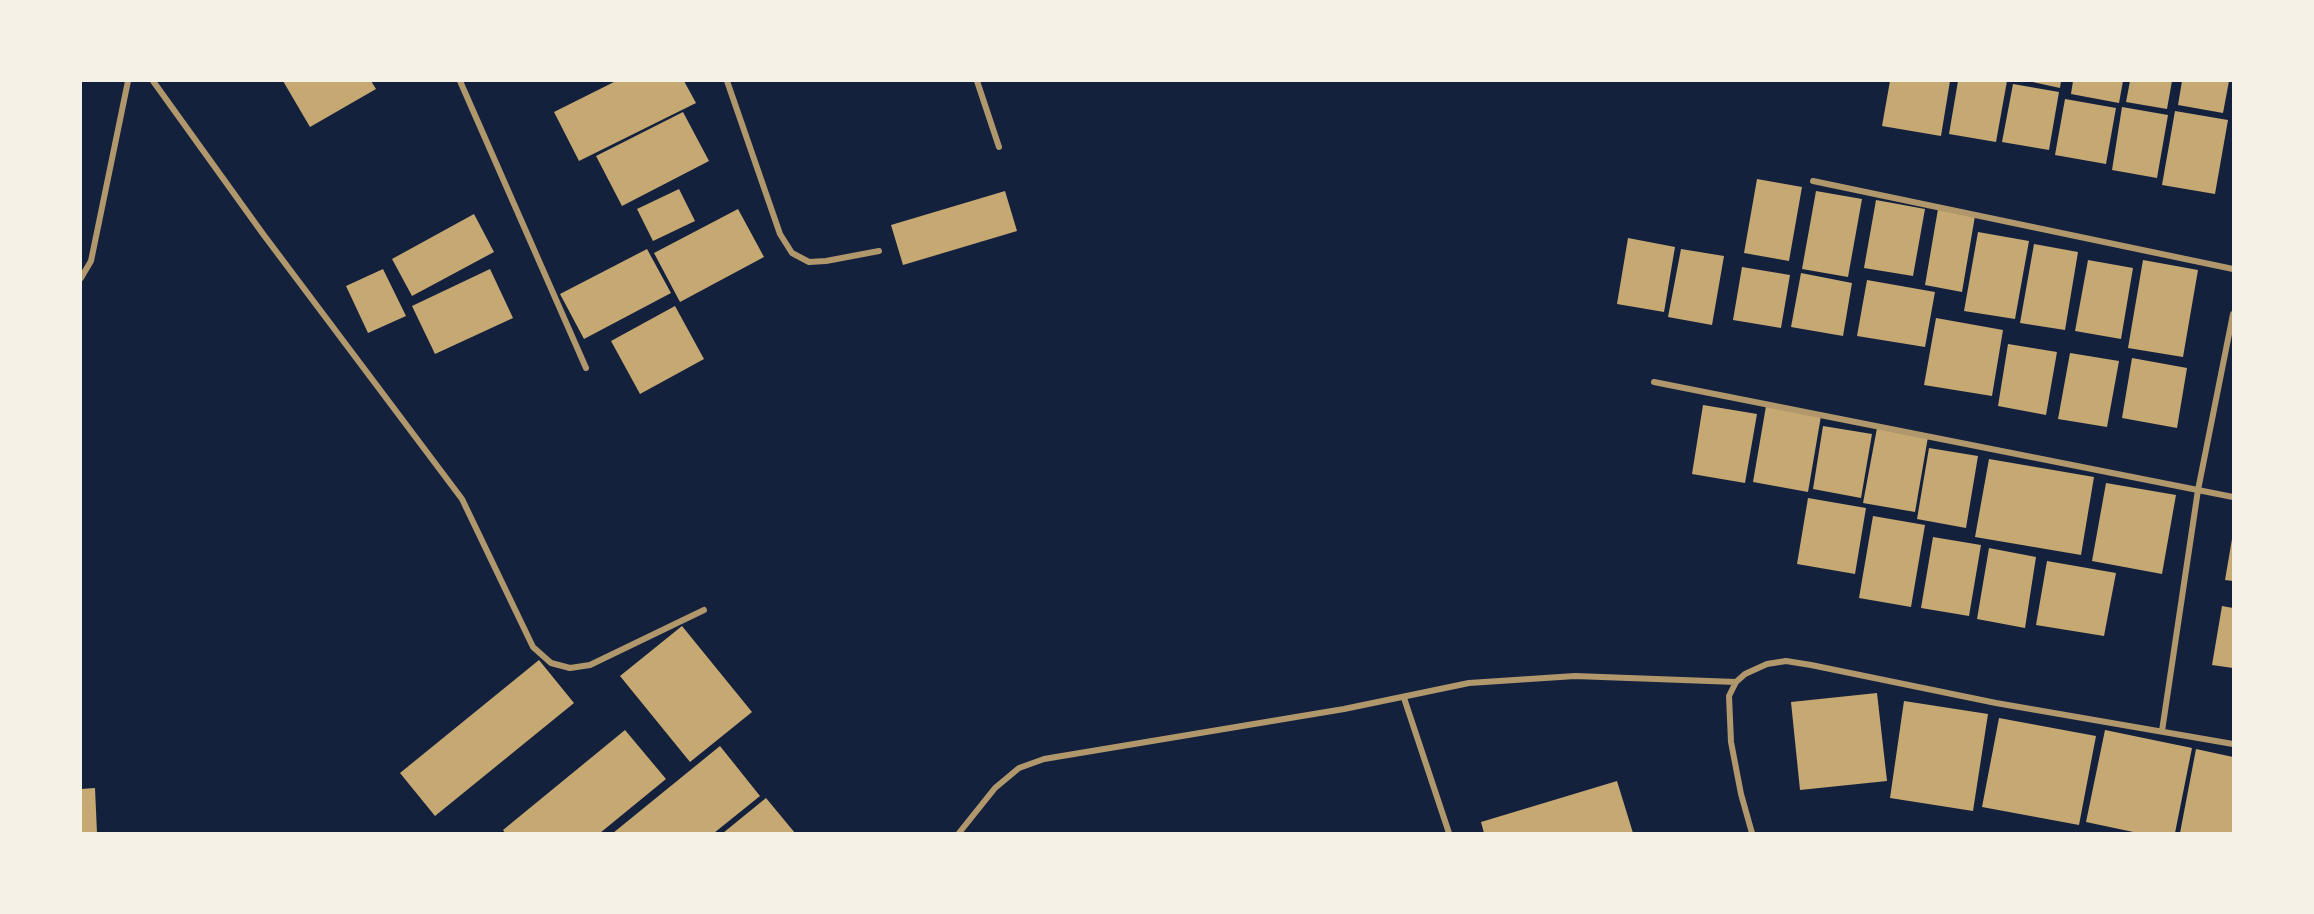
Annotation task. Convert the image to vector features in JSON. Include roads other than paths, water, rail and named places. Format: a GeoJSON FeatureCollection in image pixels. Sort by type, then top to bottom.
{"type":"FeatureCollection","features":[{"type":"Feature","properties":{"kind":"street"},"geometry":{"type":"LineString","coordinates":[[81,278],[91,261],[128,81]]}},
{"type":"Feature","properties":{"kind":"street"},"geometry":{"type":"LineString","coordinates":[[153,81],[263,234],[462,499],[533,647],[551,663],[570,668],[590,665],[704,610]]}},
{"type":"Feature","properties":{"kind":"street"},"geometry":{"type":"LineString","coordinates":[[460,81],[586,368]]}},
{"type":"Feature","properties":{"kind":"street"},"geometry":{"type":"LineString","coordinates":[[727,81],[780,234],[792,253],[809,262],[879,251]]}},
{"type":"Feature","properties":{"kind":"street"},"geometry":{"type":"LineString","coordinates":[[977,81],[999,147]]}},
{"type":"Feature","properties":{"kind":"street"},"geometry":{"type":"LineString","coordinates":[[1813,181],[2233,269]]}},
{"type":"Feature","properties":{"kind":"street"},"geometry":{"type":"LineString","coordinates":[[2162,731],[2198,490],[2233,314]]}},
{"type":"Feature","properties":{"kind":"street"},"geometry":{"type":"LineString","coordinates":[[1654,382],[2233,497]]}},
{"type":"Feature","properties":{"kind":"street"},"geometry":{"type":"LineString","coordinates":[[1752,833],[1741,794],[1728,722],[1729,696],[1736,682],[1745,674],[1767,664],[1786,661],[1996,702],[2233,744]]}},
{"type":"Feature","properties":{"kind":"street"},"geometry":{"type":"LineString","coordinates":[[959,833],[995,788],[1018,768],[1044,759],[1404,698],[1469,683],[1575,676],[1736,682]]}},
{"type":"Feature","properties":{"kind":"street"},"geometry":{"type":"LineString","coordinates":[[1404,698],[1449,833]]}}]}
